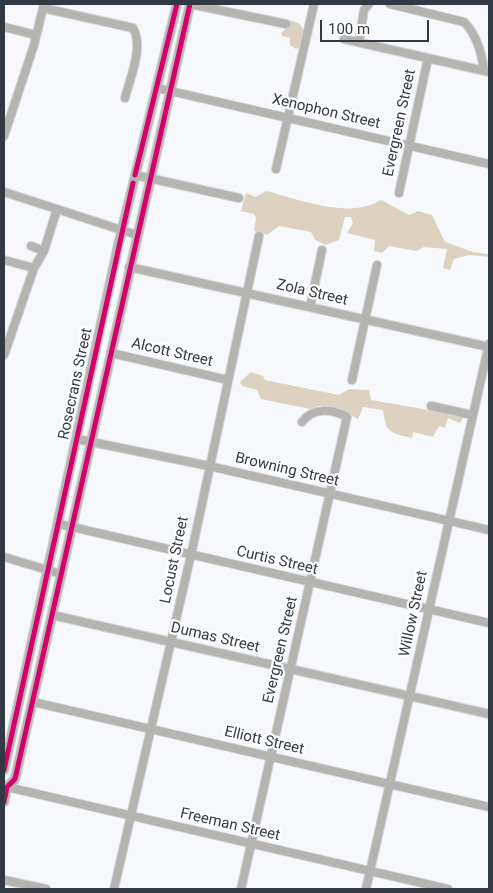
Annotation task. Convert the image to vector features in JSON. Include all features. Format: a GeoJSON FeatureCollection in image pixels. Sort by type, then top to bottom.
{"type":"FeatureCollection","features":[{"type":"Feature","properties":{"kind":"main road","name":"Rosecrans Street"},"geometry":{"type":"LineString","coordinates":[[4,770],[7,736],[59,524],[122,231],[177,4]]}},
{"type":"Feature","properties":{"kind":"main road","name":"Rosecrans Street"},"geometry":{"type":"LineString","coordinates":[[4,802],[5,784],[16,779],[129,266],[190,4]]}},
{"type":"Feature","properties":{"kind":"street"},"geometry":{"type":"LineString","coordinates":[[190,4],[286,24]]}},
{"type":"Feature","properties":{"kind":"street"},"geometry":{"type":"LineString","coordinates":[[276,169],[314,4]]}},
{"type":"Feature","properties":{"kind":"street"},"geometry":{"type":"LineString","coordinates":[[359,42],[364,10],[369,4]]}},
{"type":"Feature","properties":{"kind":"street"},"geometry":{"type":"LineString","coordinates":[[344,39],[486,71],[471,29],[464,22],[390,4]]}},
{"type":"Feature","properties":{"kind":"street"},"geometry":{"type":"LineString","coordinates":[[4,136],[44,6],[133,28],[138,36],[138,45],[125,98]]}},
{"type":"Feature","properties":{"kind":"street"},"geometry":{"type":"LineString","coordinates":[[4,27],[36,35]]}},
{"type":"Feature","properties":{"kind":"street","name":"Evergreen Street"},"geometry":{"type":"LineString","coordinates":[[399,193],[428,58]]}},
{"type":"Feature","properties":{"kind":"street","name":"Xenophon Street"},"geometry":{"type":"LineString","coordinates":[[157,88],[489,164]]}},
{"type":"Feature","properties":{"kind":"street"},"geometry":{"type":"LineString","coordinates":[[135,175],[239,198]]}},
{"type":"Feature","properties":{"kind":"street"},"geometry":{"type":"LineString","coordinates":[[4,192],[137,235]]}},
{"type":"Feature","properties":{"kind":"street"},"geometry":{"type":"LineString","coordinates":[[4,355],[34,268],[44,251],[58,209]]}},
{"type":"Feature","properties":{"kind":"street","name":"Locust Street"},"geometry":{"type":"LineString","coordinates":[[114,889],[171,642],[259,236]]}},
{"type":"Feature","properties":{"kind":"street"},"geometry":{"type":"LineString","coordinates":[[31,246],[44,251]]}},
{"type":"Feature","properties":{"kind":"street"},"geometry":{"type":"LineString","coordinates":[[310,306],[322,250]]}},
{"type":"Feature","properties":{"kind":"street"},"geometry":{"type":"LineString","coordinates":[[4,260],[34,268]]}},
{"type":"Feature","properties":{"kind":"street"},"geometry":{"type":"LineString","coordinates":[[352,380],[377,265]]}},
{"type":"Feature","properties":{"kind":"street","name":"Zola Street"},"geometry":{"type":"LineString","coordinates":[[129,266],[489,346]]}},
{"type":"Feature","properties":{"kind":"street","name":"Willow Street"},"geometry":{"type":"LineString","coordinates":[[366,889],[489,346]]}},
{"type":"Feature","properties":{"kind":"street","name":"Alcott Street"},"geometry":{"type":"LineString","coordinates":[[111,353],[228,380]]}},
{"type":"Feature","properties":{"kind":"street"},"geometry":{"type":"LineString","coordinates":[[431,406],[472,415]]}},
{"type":"Feature","properties":{"kind":"street","name":"Evergreen Street"},"geometry":{"type":"LineString","coordinates":[[241,889],[348,417],[335,411],[318,411],[306,416],[302,422]]}},
{"type":"Feature","properties":{"kind":"street","name":"Browning Street"},"geometry":{"type":"LineString","coordinates":[[77,439],[210,466],[489,530]]}},
{"type":"Feature","properties":{"kind":"street","name":"Curtis Street"},"geometry":{"type":"LineString","coordinates":[[59,524],[190,556],[489,623]]}},
{"type":"Feature","properties":{"kind":"street"},"geometry":{"type":"LineString","coordinates":[[4,556],[61,574]]}},
{"type":"Feature","properties":{"kind":"street","name":"Dumas Street"},"geometry":{"type":"LineString","coordinates":[[52,615],[489,714]]}},
{"type":"Feature","properties":{"kind":"street","name":"Elliott Street"},"geometry":{"type":"LineString","coordinates":[[32,702],[489,806]]}},
{"type":"Feature","properties":{"kind":"street","name":"Freeman Street"},"geometry":{"type":"LineString","coordinates":[[5,784],[131,817],[448,889]]}},
{"type":"Feature","properties":{"kind":"street"},"geometry":{"type":"LineString","coordinates":[[4,880],[46,889]]}},
{"type":"Feature","properties":{"kind":"shaded area"},"geometry":{"type":"Polygon","coordinates":[[[288,21],[300,24],[304,31],[300,47],[296,49],[290,45],[290,38],[282,36],[281,33],[288,27],[288,21]]]}},
{"type":"Feature","properties":{"kind":"shaded area"},"geometry":{"type":"Polygon","coordinates":[[[266,191],[308,203],[339,208],[368,206],[381,200],[409,215],[418,211],[432,215],[445,242],[473,252],[489,254],[489,257],[469,255],[454,259],[450,270],[443,268],[447,249],[424,247],[416,251],[389,246],[382,253],[374,251],[375,240],[347,233],[353,223],[351,217],[345,217],[339,240],[326,245],[315,240],[311,232],[279,226],[267,235],[254,231],[256,218],[254,214],[241,211],[246,193],[256,197],[266,191]]]}},
{"type":"Feature","properties":{"kind":"shaded area"},"geometry":{"type":"Polygon","coordinates":[[[251,372],[263,376],[265,380],[339,395],[349,389],[369,390],[371,400],[464,416],[460,423],[448,418],[445,428],[439,426],[433,437],[413,432],[412,438],[390,431],[383,410],[363,407],[358,419],[339,409],[319,406],[310,409],[261,399],[257,390],[242,386],[240,382],[251,372]]]}},
{"type":"Feature","properties":{"kind":"cycle path"},"geometry":{"type":"LineString","coordinates":[[135,175],[177,4]]}},
{"type":"Feature","properties":{"kind":"cycle path"},"geometry":{"type":"LineString","coordinates":[[4,802],[7,787],[15,779],[190,4]]}},
{"type":"Feature","properties":{"kind":"cycle path"},"geometry":{"type":"LineString","coordinates":[[4,770],[133,183]]}}]}
